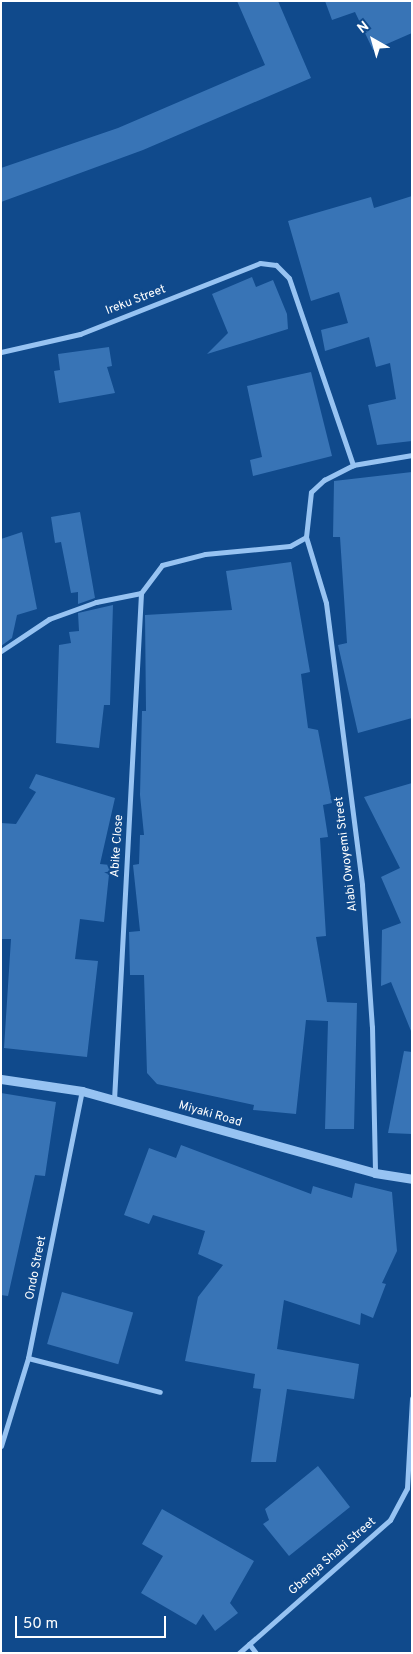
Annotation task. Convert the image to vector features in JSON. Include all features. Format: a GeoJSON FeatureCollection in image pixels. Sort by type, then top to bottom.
{"type":"FeatureCollection","features":[{"type":"Feature","properties":{"kind":"street","name":"Ireku Street"},"geometry":{"type":"LineString","coordinates":[[1,352],[80,334],[260,263],[276,265],[289,278],[353,465]]}},
{"type":"Feature","properties":{"kind":"street"},"geometry":{"type":"LineString","coordinates":[[1,651],[49,619],[96,602],[141,593],[162,565],[205,554],[290,546],[306,537],[311,492],[353,465],[412,455]]}},
{"type":"Feature","properties":{"kind":"street","name":"Alabi Owoyemi Street"},"geometry":{"type":"LineString","coordinates":[[306,537],[326,603],[362,885],[372,1028],[375,1173]]}},
{"type":"Feature","properties":{"kind":"street","name":"Abike Close"},"geometry":{"type":"LineString","coordinates":[[114,1100],[141,593]]}},
{"type":"Feature","properties":{"kind":"street","name":"Miyaki Road"},"geometry":{"type":"LineString","coordinates":[[1,1079],[82,1091],[375,1173],[412,1178]]}},
{"type":"Feature","properties":{"kind":"street","name":"Ondo Street"},"geometry":{"type":"LineString","coordinates":[[1,1446],[28,1358],[82,1091]]}},
{"type":"Feature","properties":{"kind":"street"},"geometry":{"type":"LineString","coordinates":[[28,1358],[160,1392]]}},
{"type":"Feature","properties":{"kind":"street","name":"Gbenga Shabi Street"},"geometry":{"type":"LineString","coordinates":[[239,1653],[390,1520],[410,1487],[412,1398]]}},
{"type":"Feature","properties":{"kind":"street"},"geometry":{"type":"LineString","coordinates":[[249,1644],[256,1653]]}},
{"type":"Feature","properties":{"kind":"building"},"geometry":{"type":"Polygon","coordinates":[[[237,1],[278,1],[311,78],[143,150],[1,202],[1,168],[118,128],[265,65],[237,1]]]}},
{"type":"Feature","properties":{"kind":"building"},"geometry":{"type":"Polygon","coordinates":[[[325,1],[412,1],[412,33],[373,50],[355,12],[332,20],[325,1]]]}},
{"type":"Feature","properties":{"kind":"building"},"geometry":{"type":"Polygon","coordinates":[[[412,196],[412,441],[377,445],[368,405],[396,399],[390,363],[376,367],[369,337],[325,351],[321,330],[348,323],[339,292],[311,301],[288,221],[371,197],[374,208],[412,196]]]}},
{"type":"Feature","properties":{"kind":"building"},"geometry":{"type":"Polygon","coordinates":[[[252,277],[256,287],[273,280],[287,314],[288,329],[207,354],[228,333],[212,294],[252,277]]]}},
{"type":"Feature","properties":{"kind":"building"},"geometry":{"type":"Polygon","coordinates":[[[109,347],[112,366],[107,367],[115,393],[59,403],[54,371],[60,370],[58,354],[109,347]]]}},
{"type":"Feature","properties":{"kind":"building"},"geometry":{"type":"Polygon","coordinates":[[[311,372],[332,456],[253,476],[250,460],[262,457],[247,386],[311,372]]]}},
{"type":"Feature","properties":{"kind":"building"},"geometry":{"type":"Polygon","coordinates":[[[412,472],[412,718],[358,733],[338,645],[347,643],[340,537],[333,537],[334,481],[412,472]]]}},
{"type":"Feature","properties":{"kind":"building"},"geometry":{"type":"Polygon","coordinates":[[[80,512],[95,598],[78,604],[78,592],[71,593],[61,542],[55,543],[51,517],[80,512]]]}},
{"type":"Feature","properties":{"kind":"building"},"geometry":{"type":"Polygon","coordinates":[[[22,532],[37,609],[17,615],[12,638],[1,646],[1,539],[22,532]]]}},
{"type":"Feature","properties":{"kind":"building"},"geometry":{"type":"Polygon","coordinates":[[[291,562],[310,672],[301,674],[308,728],[318,730],[332,803],[323,805],[328,837],[320,838],[326,936],[316,937],[327,1002],[357,1003],[354,1129],[325,1129],[328,1021],[306,1020],[296,1114],[253,1110],[254,1105],[157,1084],[147,1073],[144,975],[130,975],[129,932],[140,931],[133,865],[139,864],[140,835],[144,835],[140,795],[142,711],[146,711],[145,615],[232,610],[226,571],[291,562]]]}},
{"type":"Feature","properties":{"kind":"building"},"geometry":{"type":"Polygon","coordinates":[[[113,605],[110,705],[104,705],[99,748],[56,743],[59,645],[71,643],[69,632],[79,631],[78,613],[113,605]]]}},
{"type":"Feature","properties":{"kind":"building"},"geometry":{"type":"Polygon","coordinates":[[[36,774],[115,798],[100,864],[110,865],[104,922],[80,919],[75,959],[98,961],[87,1057],[4,1048],[11,939],[1,939],[1,823],[16,824],[36,792],[29,788],[36,774]]]}},
{"type":"Feature","properties":{"kind":"building"},"geometry":{"type":"Polygon","coordinates":[[[412,783],[411,1031],[391,982],[381,986],[382,930],[401,923],[381,877],[400,868],[364,797],[412,783]]]}},
{"type":"Feature","properties":{"kind":"building"},"geometry":{"type":"Polygon","coordinates":[[[404,1051],[412,1052],[412,1134],[388,1133],[404,1051]]]}},
{"type":"Feature","properties":{"kind":"building"},"geometry":{"type":"Polygon","coordinates":[[[1,1093],[56,1102],[45,1176],[35,1175],[8,1296],[1,1295],[1,1093]]]}},
{"type":"Feature","properties":{"kind":"building"},"geometry":{"type":"Polygon","coordinates":[[[181,1145],[311,1194],[313,1186],[352,1198],[355,1183],[392,1192],[397,1251],[382,1283],[386,1284],[373,1318],[361,1313],[360,1325],[284,1300],[277,1349],[359,1364],[354,1399],[287,1389],[276,1462],[251,1462],[261,1389],[253,1388],[255,1374],[185,1361],[198,1297],[223,1265],[198,1254],[205,1231],[153,1215],[149,1224],[124,1215],[149,1148],[176,1158],[181,1145]]]}},
{"type":"Feature","properties":{"kind":"building"},"geometry":{"type":"Polygon","coordinates":[[[62,1292],[133,1312],[118,1364],[47,1344],[62,1292]]]}},
{"type":"Feature","properties":{"kind":"building"},"geometry":{"type":"Polygon","coordinates":[[[318,1466],[350,1507],[289,1556],[263,1524],[269,1520],[265,1509],[318,1466]]]}},
{"type":"Feature","properties":{"kind":"building"},"geometry":{"type":"Polygon","coordinates":[[[162,1509],[254,1561],[230,1603],[238,1613],[215,1631],[203,1614],[196,1625],[141,1593],[163,1556],[142,1544],[162,1509]]]}}]}
